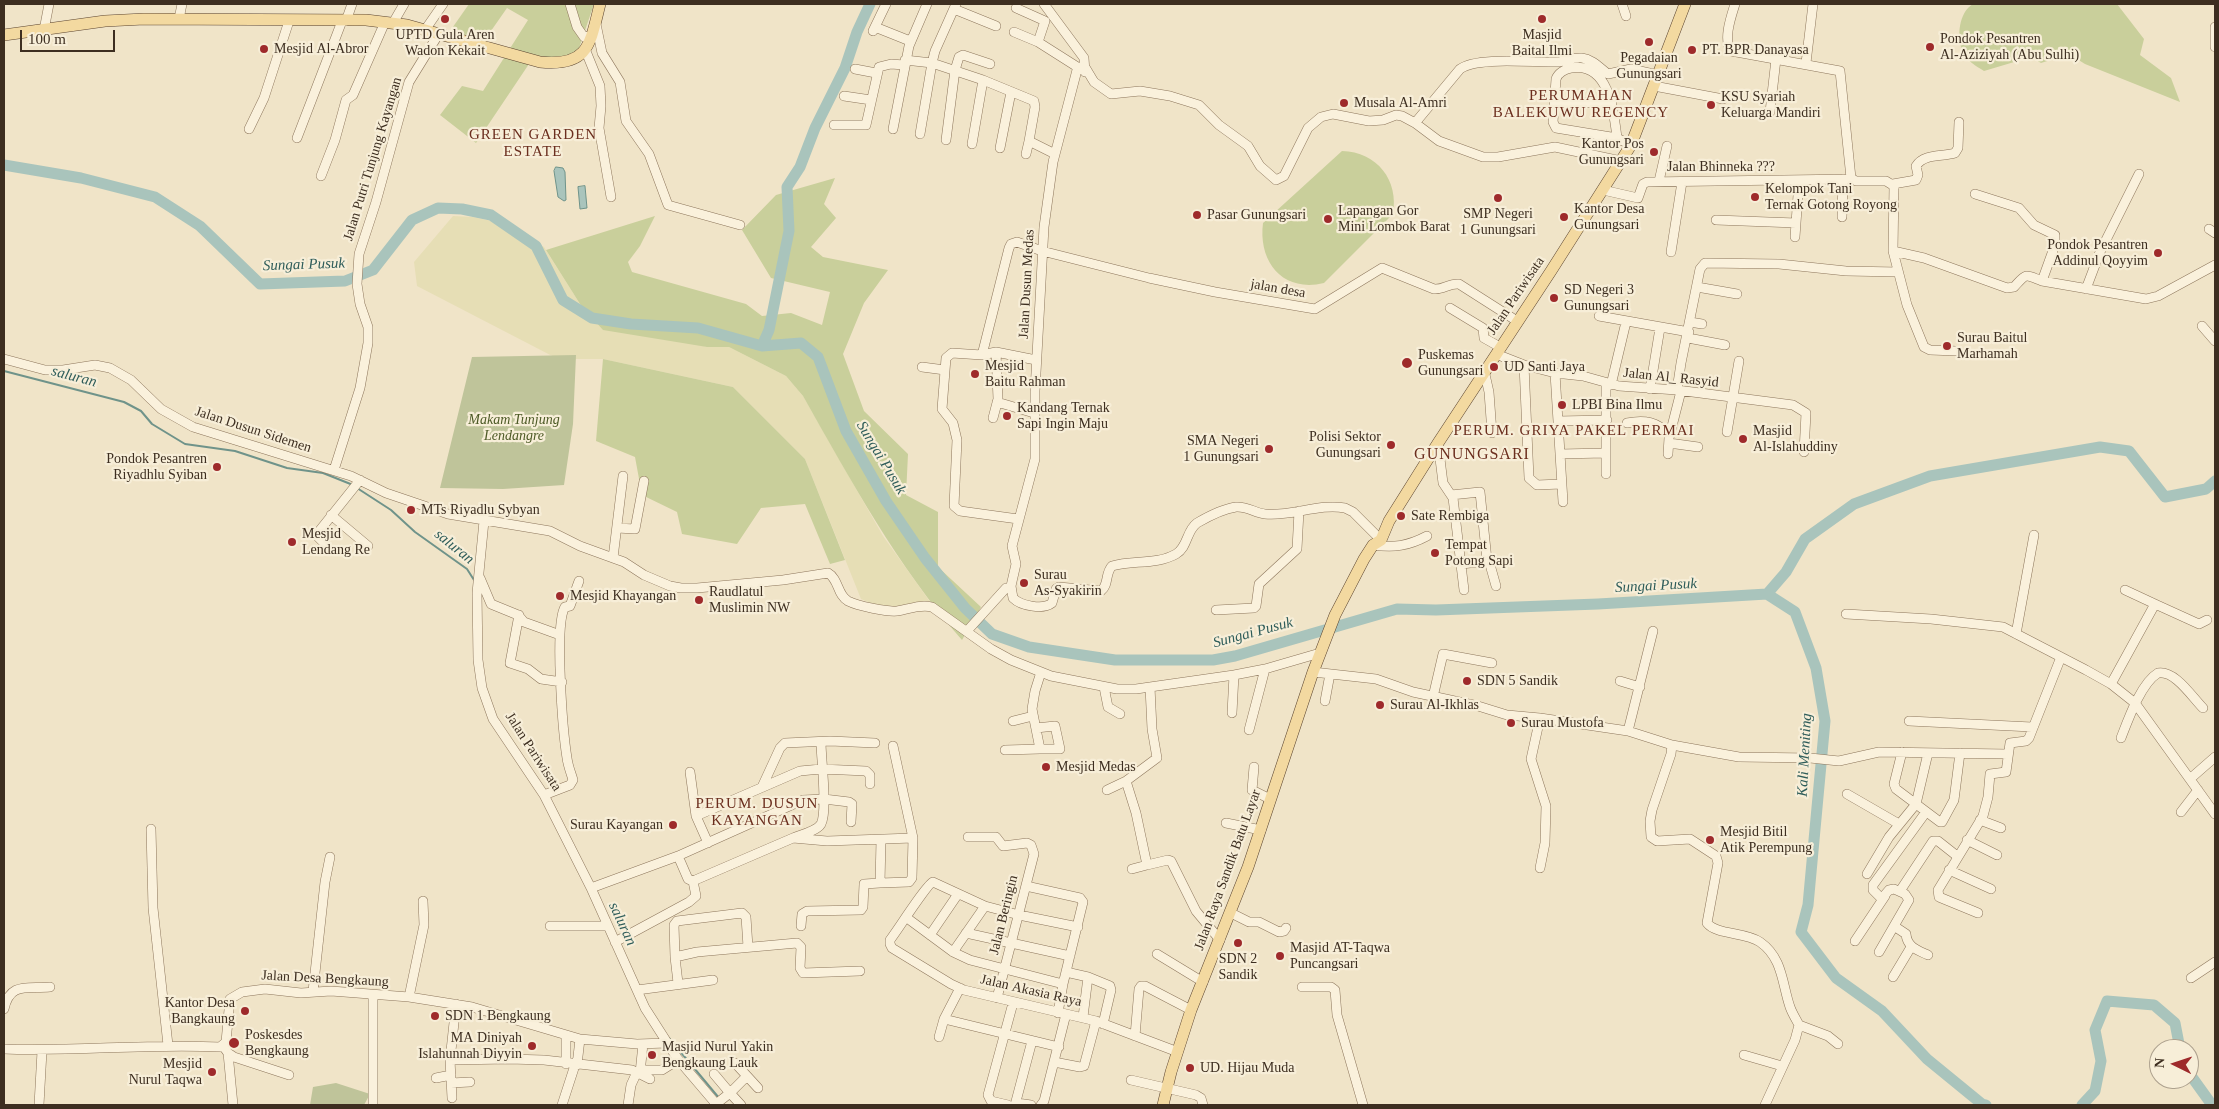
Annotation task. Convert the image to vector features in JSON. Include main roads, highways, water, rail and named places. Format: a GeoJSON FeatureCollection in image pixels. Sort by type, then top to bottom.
{"type":"FeatureCollection","features":[{"type":"Feature","properties":{"kind":"main road"},"geometry":{"type":"LineString","coordinates":[[4,35],[105,21],[179,19],[388,22],[425,30],[540,62],[557,64],[569,62],[586,49],[600,4]]}},
{"type":"Feature","properties":{"kind":"main road","name":"Jalan Pariwisata"},"geometry":{"type":"LineString","coordinates":[[1322,646],[1356,573],[1377,543],[1484,370],[1631,145],[1685,4]]}},
{"type":"Feature","properties":{"kind":"main road","name":"Jalan Raya Sandik Batu Layar"},"geometry":{"type":"LineString","coordinates":[[1163,1105],[1192,1010],[1231,913],[1261,830],[1322,646]]}},
{"type":"Feature","properties":{"kind":"water"},"geometry":{"type":"Polygon","coordinates":[[[556,167],[563,168],[565,172],[566,200],[564,201],[558,197],[554,171],[556,167]]]}},
{"type":"Feature","properties":{"kind":"water"},"geometry":{"type":"Polygon","coordinates":[[[585,186],[587,208],[580,209],[578,187],[585,186]]]}},
{"type":"Feature","properties":{"kind":"waterway"},"geometry":{"type":"LineString","coordinates":[[762,346],[769,330],[789,231],[787,187],[800,167],[815,128],[845,68],[857,32],[870,4]]}},
{"type":"Feature","properties":{"kind":"waterway","name":"Sungai Pusuk"},"geometry":{"type":"LineString","coordinates":[[4,165],[81,178],[155,197],[200,226],[260,284],[345,281],[373,270],[412,220],[438,208],[462,209],[491,215],[536,246],[563,300],[592,318],[631,324],[698,328],[762,346],[801,343],[818,357],[846,431],[886,501],[925,558],[965,608],[992,634],[1029,647],[1115,660],[1213,660],[1235,656],[1397,609],[1436,610],[1598,604],[1767,594]]}},
{"type":"Feature","properties":{"kind":"waterway","name":"saluran"},"geometry":{"type":"LineString","coordinates":[[4,371],[124,402],[141,411],[152,424],[185,444],[235,451],[287,468],[323,473],[353,485]]}},
{"type":"Feature","properties":{"kind":"waterway","name":"Kali Meniting"},"geometry":{"type":"LineString","coordinates":[[1986,1105],[1982,1104],[1927,1059],[1882,1011],[1836,978],[1801,932],[1808,905],[1825,721],[1816,668],[1795,612],[1767,594],[1786,572],[1805,539],[1854,504],[1930,476],[2100,447],[2129,451],[2165,497],[2206,489],[2215,481]]}},
{"type":"Feature","properties":{"kind":"waterway","name":"saluran"},"geometry":{"type":"LineString","coordinates":[[357,488],[391,510],[415,532],[467,569],[474,580]]}},
{"type":"Feature","properties":{"kind":"waterway","name":"Kali Meniting"},"geometry":{"type":"LineString","coordinates":[[2082,1105],[2095,1091],[2101,1061],[2095,1030],[2107,1001],[2154,1005],[2175,1023],[2178,1039]]}},
{"type":"Feature","properties":{"kind":"waterway"},"geometry":{"type":"LineString","coordinates":[[669,1038],[719,1098]]}},
{"type":"Feature","properties":{"kind":"waterway","name":"Kali Meniting"},"geometry":{"type":"LineString","coordinates":[[2199,1087],[2212,1105]]}},
{"type":"Feature","properties":{"kind":"place","name":"UPTD Gula Aren Wadon Kekait"},"geometry":{"type":"Point","coordinates":[445,19]}},
{"type":"Feature","properties":{"kind":"place","name":"Masjid Baital Ilmi"},"geometry":{"type":"Point","coordinates":[1542,19]}},
{"type":"Feature","properties":{"kind":"place","name":"Pegadaian Gunungsari"},"geometry":{"type":"Point","coordinates":[1649,42]}},
{"type":"Feature","properties":{"kind":"place","name":"Pondok Pesantren Al-Aziziyah (Abu Sulhi)"},"geometry":{"type":"Point","coordinates":[1930,47]}},
{"type":"Feature","properties":{"kind":"place","name":"Mesjid Al-Abror"},"geometry":{"type":"Point","coordinates":[264,49]}},
{"type":"Feature","properties":{"kind":"place","name":"PT. BPR Danayasa"},"geometry":{"type":"Point","coordinates":[1692,50]}},
{"type":"Feature","properties":{"kind":"place","name":"Musala Al-Amri"},"geometry":{"type":"Point","coordinates":[1344,103]}},
{"type":"Feature","properties":{"kind":"place","name":"KSU Syariah Keluarga Mandiri"},"geometry":{"type":"Point","coordinates":[1711,105]}},
{"type":"Feature","properties":{"kind":"place","name":"Kantor Pos Gunungsari"},"geometry":{"type":"Point","coordinates":[1654,152]}},
{"type":"Feature","properties":{"kind":"place","name":"Kelompok Tani Ternak Gotong Royong"},"geometry":{"type":"Point","coordinates":[1755,197]}},
{"type":"Feature","properties":{"kind":"place","name":"SMP Negeri 1 Gunungsari"},"geometry":{"type":"Point","coordinates":[1498,198]}},
{"type":"Feature","properties":{"kind":"place","name":"Pasar Gunungsari"},"geometry":{"type":"Point","coordinates":[1197,215]}},
{"type":"Feature","properties":{"kind":"place","name":"Kantor Desa Gunungsari"},"geometry":{"type":"Point","coordinates":[1564,217]}},
{"type":"Feature","properties":{"kind":"place","name":"Lapangan Gor Mini Lombok Barat"},"geometry":{"type":"Point","coordinates":[1328,219]}},
{"type":"Feature","properties":{"kind":"place","name":"Pondok Pesantren Addinul Qoyyim"},"geometry":{"type":"Point","coordinates":[2158,253]}},
{"type":"Feature","properties":{"kind":"place","name":"SD Negeri 3 Gunungsari"},"geometry":{"type":"Point","coordinates":[1554,298]}},
{"type":"Feature","properties":{"kind":"place","name":"Surau Baitul Marhamah"},"geometry":{"type":"Point","coordinates":[1947,346]}},
{"type":"Feature","properties":{"kind":"place","name":"Puskemas Gunungsari"},"geometry":{"type":"Point","coordinates":[1407,363]}},
{"type":"Feature","properties":{"kind":"place","name":"UD Santi Jaya"},"geometry":{"type":"Point","coordinates":[1494,367]}},
{"type":"Feature","properties":{"kind":"place","name":"Mesjid Baitu Rahman"},"geometry":{"type":"Point","coordinates":[975,374]}},
{"type":"Feature","properties":{"kind":"place","name":"LPBI Bina Ilmu"},"geometry":{"type":"Point","coordinates":[1562,405]}},
{"type":"Feature","properties":{"kind":"place","name":"Kandang Ternak Sapi Ingin Maju"},"geometry":{"type":"Point","coordinates":[1007,416]}},
{"type":"Feature","properties":{"kind":"place","name":"Masjid Al-Islahuddiny"},"geometry":{"type":"Point","coordinates":[1743,439]}},
{"type":"Feature","properties":{"kind":"place","name":"Polisi Sektor Gunungsari"},"geometry":{"type":"Point","coordinates":[1391,445]}},
{"type":"Feature","properties":{"kind":"place","name":"SMA Negeri 1 Gunungsari"},"geometry":{"type":"Point","coordinates":[1269,449]}},
{"type":"Feature","properties":{"kind":"place","name":"Pondok Pesantren Riyadhlu Syiban"},"geometry":{"type":"Point","coordinates":[217,467]}},
{"type":"Feature","properties":{"kind":"place","name":"MTs Riyadlu Sybyan"},"geometry":{"type":"Point","coordinates":[411,510]}},
{"type":"Feature","properties":{"kind":"place","name":"Sate Rembiga"},"geometry":{"type":"Point","coordinates":[1401,516]}},
{"type":"Feature","properties":{"kind":"place","name":"Mesjid Lendang Re"},"geometry":{"type":"Point","coordinates":[292,542]}},
{"type":"Feature","properties":{"kind":"place","name":"Tempat Potong Sapi"},"geometry":{"type":"Point","coordinates":[1435,553]}},
{"type":"Feature","properties":{"kind":"place","name":"Surau As-Syakirin"},"geometry":{"type":"Point","coordinates":[1024,583]}},
{"type":"Feature","properties":{"kind":"place","name":"Mesjid Khayangan"},"geometry":{"type":"Point","coordinates":[560,596]}},
{"type":"Feature","properties":{"kind":"place","name":"Raudlatul Muslimin NW"},"geometry":{"type":"Point","coordinates":[699,600]}},
{"type":"Feature","properties":{"kind":"place","name":"SDN 5 Sandik"},"geometry":{"type":"Point","coordinates":[1467,681]}},
{"type":"Feature","properties":{"kind":"place","name":"Surau Al-Ikhlas"},"geometry":{"type":"Point","coordinates":[1380,705]}},
{"type":"Feature","properties":{"kind":"place","name":"Surau Mustofa"},"geometry":{"type":"Point","coordinates":[1511,723]}},
{"type":"Feature","properties":{"kind":"place","name":"Mesjid Medas"},"geometry":{"type":"Point","coordinates":[1046,767]}},
{"type":"Feature","properties":{"kind":"place","name":"Surau Kayangan"},"geometry":{"type":"Point","coordinates":[673,825]}},
{"type":"Feature","properties":{"kind":"place","name":"Mesjid Bitil Atik Perempung"},"geometry":{"type":"Point","coordinates":[1710,840]}},
{"type":"Feature","properties":{"kind":"place","name":"SDN 2 Sandik"},"geometry":{"type":"Point","coordinates":[1238,943]}},
{"type":"Feature","properties":{"kind":"place","name":"Masjid AT-Taqwa Puncangsari"},"geometry":{"type":"Point","coordinates":[1280,956]}},
{"type":"Feature","properties":{"kind":"place","name":"Kantor Desa Bangkaung"},"geometry":{"type":"Point","coordinates":[245,1011]}},
{"type":"Feature","properties":{"kind":"place","name":"SDN 1 Bengkaung"},"geometry":{"type":"Point","coordinates":[435,1016]}},
{"type":"Feature","properties":{"kind":"place","name":"Poskesdes Bengkaung"},"geometry":{"type":"Point","coordinates":[234,1043]}},
{"type":"Feature","properties":{"kind":"place","name":"MA Diniyah Islahunnah Diyyin"},"geometry":{"type":"Point","coordinates":[532,1046]}},
{"type":"Feature","properties":{"kind":"place","name":"Masjid Nurul Yakin Bengkaung Lauk"},"geometry":{"type":"Point","coordinates":[652,1055]}},
{"type":"Feature","properties":{"kind":"place","name":"UD. Hijau Muda"},"geometry":{"type":"Point","coordinates":[1190,1068]}},
{"type":"Feature","properties":{"kind":"place","name":"Mesjid Nurul Taqwa"},"geometry":{"type":"Point","coordinates":[212,1072]}},
{"type":"Feature","properties":{"kind":"district","name":"PERUMAHAN BALEKUWU REGENCY"},"geometry":{"type":"Point","coordinates":[1581,104]}},
{"type":"Feature","properties":{"kind":"district","name":"GREEN GARDEN ESTATE"},"geometry":{"type":"Point","coordinates":[533,144]}},
{"type":"Feature","properties":{"kind":"district","name":"PERUM. GRIYA PAKEL PERMAI"},"geometry":{"type":"Point","coordinates":[1574,431]}},
{"type":"Feature","properties":{"kind":"district","name":"GUNUNGSARI"},"geometry":{"type":"Point","coordinates":[1472,455]}},
{"type":"Feature","properties":{"kind":"district","name":"PERUM. DUSUN KAYANGAN"},"geometry":{"type":"Point","coordinates":[757,812]}},
{"type":"Feature","properties":{"kind":"park label","name":"Makam Tunjung Lendangre"},"geometry":{"type":"Point","coordinates":[514,428]}}]}
